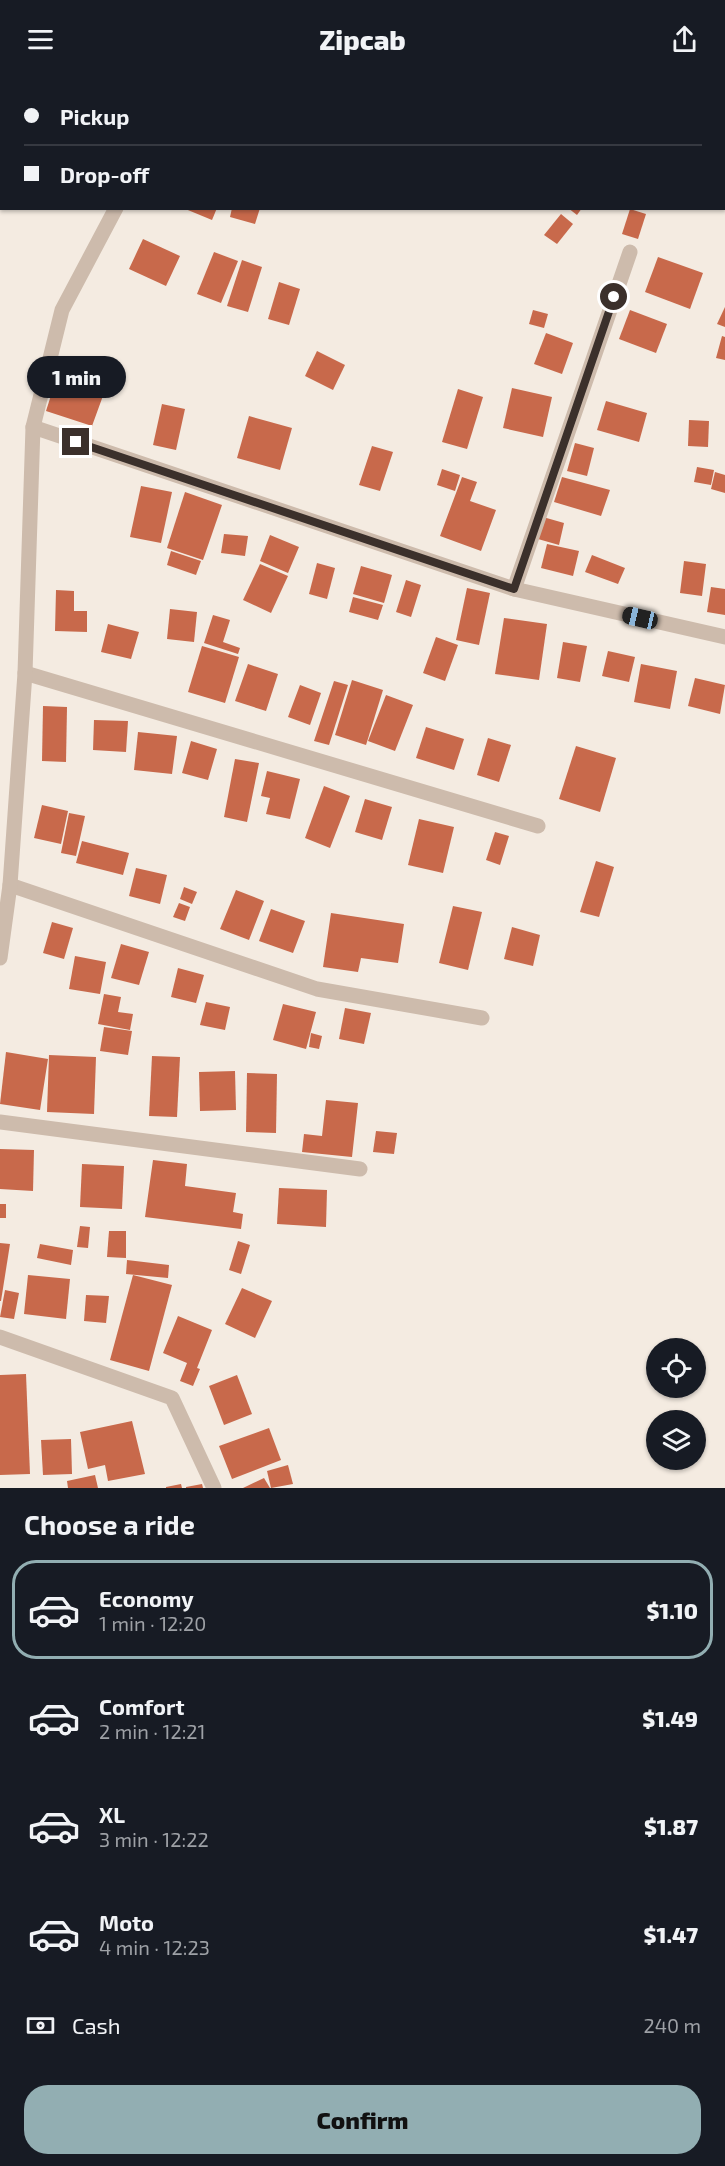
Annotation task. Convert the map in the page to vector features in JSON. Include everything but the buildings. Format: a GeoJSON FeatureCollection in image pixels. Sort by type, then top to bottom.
{"type":"FeatureCollection","features":[{"type":"Feature","properties":{"kind":"street"},"geometry":{"type":"LineString","coordinates":[[0,958],[10,885],[25,673],[33,427],[62,310],[115,210]]}},
{"type":"Feature","properties":{"kind":"street"},"geometry":{"type":"LineString","coordinates":[[514,589],[630,252]]}},
{"type":"Feature","properties":{"kind":"street"},"geometry":{"type":"LineString","coordinates":[[33,427],[514,589],[725,637]]}},
{"type":"Feature","properties":{"kind":"street"},"geometry":{"type":"LineString","coordinates":[[25,673],[538,826]]}},
{"type":"Feature","properties":{"kind":"street"},"geometry":{"type":"LineString","coordinates":[[10,885],[317,989],[482,1018]]}},
{"type":"Feature","properties":{"kind":"street"},"geometry":{"type":"LineString","coordinates":[[0,1122],[360,1169]]}},
{"type":"Feature","properties":{"kind":"street"},"geometry":{"type":"LineString","coordinates":[[0,1337],[172,1398],[214,1488]]}},
{"type":"Feature","properties":{"kind":"route"},"geometry":{"type":"LineString","coordinates":[[76,442],[514,589],[614,297]]}}]}
